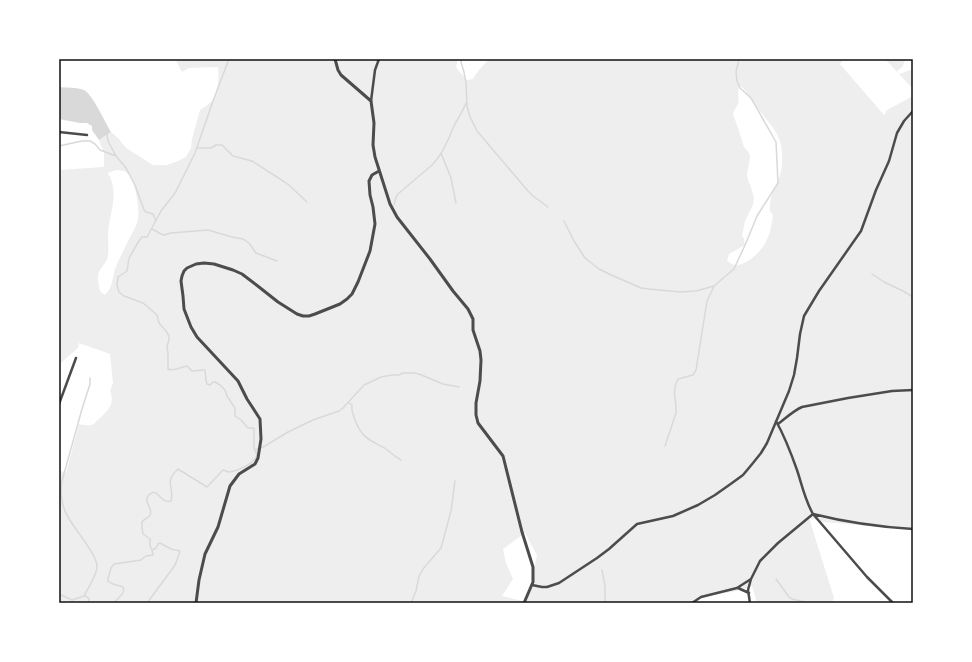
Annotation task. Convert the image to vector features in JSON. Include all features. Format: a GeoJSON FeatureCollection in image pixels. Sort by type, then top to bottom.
{"type":"FeatureCollection","features":[{"type":"Feature","properties":{"kind":"street"},"geometry":{"type":"LineString","coordinates":[[335,59],[340,75],[371,101]]}},
{"type":"Feature","properties":{"kind":"street"},"geometry":{"type":"LineString","coordinates":[[379,59],[375,70],[371,101],[374,123],[373,145],[375,157],[390,204],[397,217],[468,309],[473,318],[473,330],[480,351],[481,360],[476,415],[478,422],[503,456],[522,532],[533,567],[533,582],[524,603]]}},
{"type":"Feature","properties":{"kind":"street"},"geometry":{"type":"LineString","coordinates":[[532,585],[547,587],[559,583],[609,549],[637,524],[672,516],[698,505],[743,475],[753,464],[767,443],[789,391],[794,375],[804,316],[819,291],[861,231],[876,190],[889,161],[900,128],[913,111]]}},
{"type":"Feature","properties":{"kind":"street"},"geometry":{"type":"LineString","coordinates":[[59,132],[87,135]]}},
{"type":"Feature","properties":{"kind":"street"},"geometry":{"type":"LineString","coordinates":[[196,603],[199,580],[205,554],[218,527],[230,486],[239,474],[254,464],[258,458],[261,439],[260,419],[247,399],[238,381],[197,337],[191,327],[184,309],[181,282],[184,271],[196,264],[204,263],[214,264],[233,270],[242,274],[278,302],[303,316],[309,316],[340,304],[352,294],[370,251],[375,224],[369,182],[372,175],[379,172]]}},
{"type":"Feature","properties":{"kind":"street"},"geometry":{"type":"LineString","coordinates":[[59,404],[76,358]]}},
{"type":"Feature","properties":{"kind":"street"},"geometry":{"type":"LineString","coordinates":[[778,424],[802,407],[892,391],[913,390]]}},
{"type":"Feature","properties":{"kind":"street"},"geometry":{"type":"LineString","coordinates":[[776,421],[785,438],[808,504],[813,514],[867,577],[892,602]]}},
{"type":"Feature","properties":{"kind":"street"},"geometry":{"type":"LineString","coordinates":[[813,514],[862,523],[913,529]]}},
{"type":"Feature","properties":{"kind":"street"},"geometry":{"type":"LineString","coordinates":[[750,603],[748,590],[751,579],[760,562],[778,543],[813,514]]}},
{"type":"Feature","properties":{"kind":"street"},"geometry":{"type":"LineString","coordinates":[[692,603],[705,596],[737,588],[751,579]]}},
{"type":"Feature","properties":{"kind":"street"},"geometry":{"type":"LineString","coordinates":[[737,588],[749,593]]}},
{"type":"Feature","properties":{"kind":"shaded area"},"geometry":{"type":"Polygon","coordinates":[[[175,59],[458,59],[456,67],[467,80],[473,79],[489,59],[844,59],[840,64],[884,115],[887,110],[913,96],[913,528],[823,522],[809,518],[834,598],[832,603],[757,603],[752,586],[737,591],[704,597],[689,603],[59,603],[59,470],[66,473],[79,424],[93,424],[110,406],[112,399],[110,391],[113,383],[110,354],[79,343],[78,348],[62,362],[59,367],[59,170],[104,167],[104,153],[99,140],[111,132],[126,148],[153,165],[167,165],[186,157],[191,148],[200,110],[211,102],[216,94],[218,67],[189,68],[182,72],[175,59]],[[740,86],[738,90],[738,104],[733,114],[744,147],[749,153],[750,157],[747,175],[754,198],[753,205],[745,221],[742,236],[744,238],[745,245],[729,254],[727,260],[731,264],[736,265],[747,262],[757,254],[768,237],[773,214],[770,212],[770,200],[782,167],[781,146],[776,133],[745,90],[740,86]],[[116,170],[108,173],[114,196],[108,234],[108,258],[99,272],[98,278],[100,291],[105,295],[110,288],[115,268],[138,218],[137,197],[130,177],[122,170],[116,170]],[[525,533],[503,549],[506,563],[513,579],[502,596],[523,601],[533,587],[537,555],[525,533]]]}},
{"type":"Feature","properties":{"kind":"shaded area"},"geometry":{"type":"Polygon","coordinates":[[[885,59],[905,59],[903,66],[897,71],[899,74],[885,59]]]}},
{"type":"Feature","properties":{"kind":"shaded area"},"geometry":{"type":"Polygon","coordinates":[[[913,69],[913,89],[899,74],[913,69]]]}},
{"type":"Feature","properties":{"kind":"shaded area"},"geometry":{"type":"Polygon","coordinates":[[[59,87],[78,88],[84,90],[95,103],[111,132],[99,140],[92,130],[92,126],[87,123],[59,119],[59,87]]]}},
{"type":"Feature","properties":{"kind":"waterway"},"geometry":{"type":"LineString","coordinates":[[114,603],[123,593],[124,589],[123,587],[108,581],[111,568],[114,564],[141,560],[146,556],[153,555],[150,546],[150,539],[143,534],[142,528],[142,522],[151,512],[147,502],[150,494],[153,492],[164,500],[171,501],[172,496],[170,482],[171,478],[178,469],[207,487],[223,470],[229,472],[241,468],[250,464],[257,455],[254,448],[254,429],[248,428],[235,416],[235,408],[225,390],[215,382],[210,385],[207,384],[205,370],[192,371],[187,366],[175,370],[168,369],[167,346],[169,336],[159,323],[157,315],[143,303],[124,296],[119,292],[117,285],[118,277],[127,271],[129,258],[139,241],[142,237],[147,237],[161,211],[175,193],[195,153],[229,59]]}},
{"type":"Feature","properties":{"kind":"waterway"},"geometry":{"type":"LineString","coordinates":[[461,59],[466,83],[467,106],[470,117],[477,131],[528,191],[548,207]]}},
{"type":"Feature","properties":{"kind":"waterway"},"geometry":{"type":"LineString","coordinates":[[665,446],[676,413],[675,388],[678,379],[693,375],[696,370],[707,301],[714,286],[734,269],[757,216],[778,183],[776,142],[751,98],[740,88],[737,81],[736,72],[739,59]]}},
{"type":"Feature","properties":{"kind":"waterway"},"geometry":{"type":"LineString","coordinates":[[394,205],[398,194],[432,165],[439,156],[445,147],[466,103]]}},
{"type":"Feature","properties":{"kind":"waterway"},"geometry":{"type":"LineString","coordinates":[[107,134],[108,141],[116,156],[126,168],[135,185],[144,210],[153,214],[156,221]]}},
{"type":"Feature","properties":{"kind":"waterway"},"geometry":{"type":"LineString","coordinates":[[59,146],[82,141],[90,141],[100,150],[116,156]]}},
{"type":"Feature","properties":{"kind":"waterway"},"geometry":{"type":"LineString","coordinates":[[197,148],[211,148],[216,145],[222,145],[233,156],[252,161],[289,185],[307,202]]}},
{"type":"Feature","properties":{"kind":"waterway"},"geometry":{"type":"LineString","coordinates":[[441,153],[451,178],[456,203]]}},
{"type":"Feature","properties":{"kind":"waterway"},"geometry":{"type":"LineString","coordinates":[[564,221],[585,258],[599,269],[641,288],[680,292],[696,291],[714,286]]}},
{"type":"Feature","properties":{"kind":"waterway"},"geometry":{"type":"LineString","coordinates":[[152,229],[164,235],[208,230],[243,239],[249,243],[256,253],[277,261]]}},
{"type":"Feature","properties":{"kind":"waterway"},"geometry":{"type":"LineString","coordinates":[[872,274],[913,297]]}},
{"type":"Feature","properties":{"kind":"waterway"},"geometry":{"type":"LineString","coordinates":[[255,450],[313,420],[339,411],[364,385],[381,377],[399,375],[403,373],[414,373],[443,384],[459,387]]}},
{"type":"Feature","properties":{"kind":"waterway"},"geometry":{"type":"LineString","coordinates":[[84,596],[95,575],[97,568],[96,562],[92,553],[68,517],[64,509],[61,492],[62,481],[90,384],[90,378]]}},
{"type":"Feature","properties":{"kind":"waterway"},"geometry":{"type":"LineString","coordinates":[[349,403],[352,405],[355,420],[363,435],[401,460]]}},
{"type":"Feature","properties":{"kind":"waterway"},"geometry":{"type":"LineString","coordinates":[[411,603],[416,591],[419,576],[441,548],[451,511],[455,481]]}},
{"type":"Feature","properties":{"kind":"waterway"},"geometry":{"type":"LineString","coordinates":[[147,603],[173,568],[180,551],[171,549],[160,543],[152,550]]}},
{"type":"Feature","properties":{"kind":"waterway"},"geometry":{"type":"LineString","coordinates":[[602,570],[605,586],[605,603]]}},
{"type":"Feature","properties":{"kind":"waterway"},"geometry":{"type":"LineString","coordinates":[[776,579],[789,597],[809,603]]}},
{"type":"Feature","properties":{"kind":"waterway"},"geometry":{"type":"LineString","coordinates":[[59,596],[61,595],[72,600],[84,596]]}},
{"type":"Feature","properties":{"kind":"waterway"},"geometry":{"type":"LineString","coordinates":[[84,596],[89,599],[88,603]]}}]}
